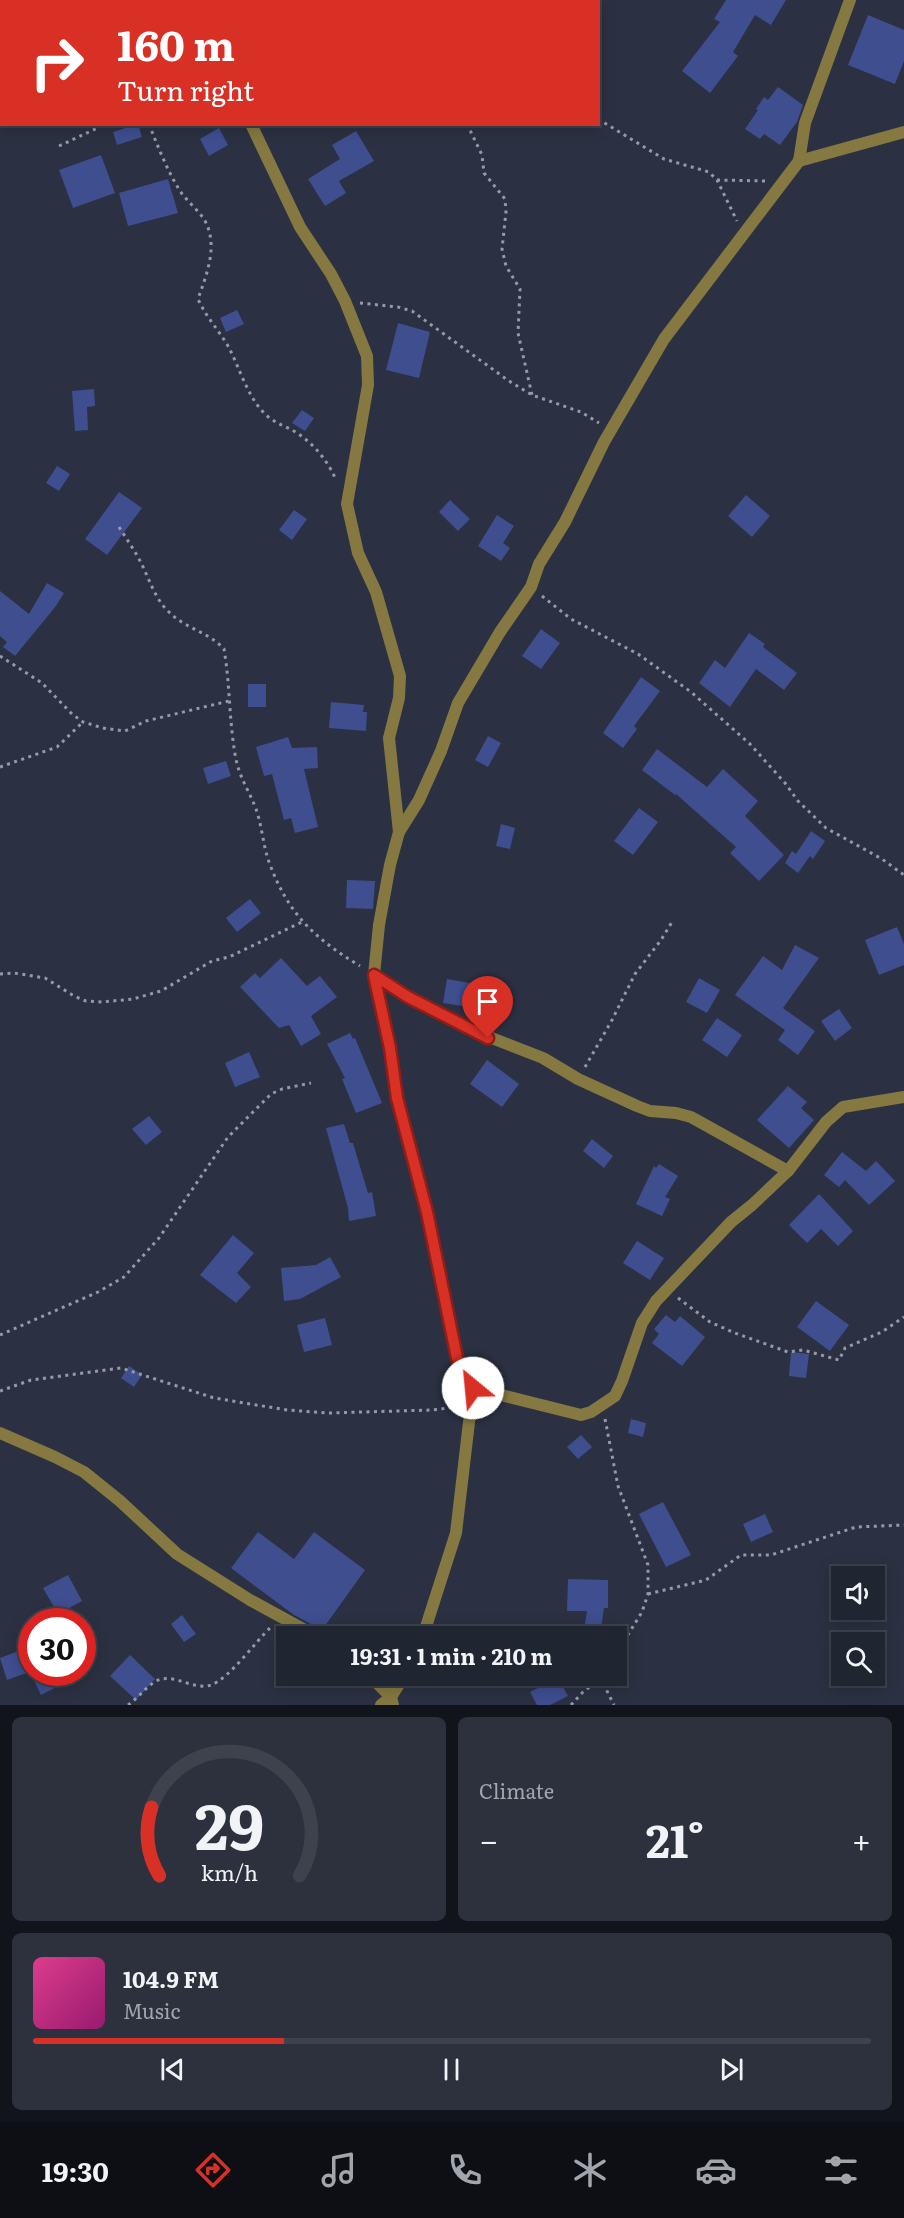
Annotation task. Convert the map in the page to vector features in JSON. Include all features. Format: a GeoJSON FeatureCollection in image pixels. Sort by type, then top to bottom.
{"type":"FeatureCollection","features":[{"type":"Feature","properties":{"kind":"street"},"geometry":{"type":"LineString","coordinates":[[426,1626],[456,1533],[473,1388],[457,1358],[427,1212],[397,1098],[390,1048],[374,975],[379,925],[390,865],[399,832],[419,800],[441,751],[458,703],[500,632],[531,587],[539,564],[565,522],[611,430],[664,339],[799,161],[805,123],[850,0]]}},
{"type":"Feature","properties":{"kind":"street"},"geometry":{"type":"LineString","coordinates":[[252,126],[300,227],[331,274],[345,301],[367,356],[368,385],[347,504],[358,553],[376,592],[400,675],[399,698],[389,738],[399,832]]}},
{"type":"Feature","properties":{"kind":"street"},"geometry":{"type":"LineString","coordinates":[[799,161],[904,132]]}},
{"type":"Feature","properties":{"kind":"street"},"geometry":{"type":"LineString","coordinates":[[374,975],[408,997],[466,1028],[543,1058],[578,1079],[650,1111],[691,1117],[788,1171]]}},
{"type":"Feature","properties":{"kind":"street"},"geometry":{"type":"LineString","coordinates":[[473,1388],[581,1415],[602,1405],[615,1396],[642,1323],[656,1301],[730,1222],[788,1171],[826,1122],[843,1107],[904,1097]]}},
{"type":"Feature","properties":{"kind":"street"},"geometry":{"type":"LineString","coordinates":[[0,1433],[84,1472],[120,1501],[177,1554],[297,1626]]}},
{"type":"Feature","properties":{"kind":"street"},"geometry":{"type":"LineString","coordinates":[[377,1686],[388,1702],[398,1686]]}},
{"type":"Feature","properties":{"kind":"path"},"geometry":{"type":"LineString","coordinates":[[600,121],[664,159],[709,172],[717,180],[744,236]]}},
{"type":"Feature","properties":{"kind":"path"},"geometry":{"type":"LineString","coordinates":[[59,146],[102,126]]}},
{"type":"Feature","properties":{"kind":"path"},"geometry":{"type":"LineString","coordinates":[[149,126],[169,172],[182,194],[204,219],[211,236],[212,249],[208,271],[198,299],[206,317],[226,343],[255,401],[276,423],[304,437],[316,450],[331,468],[347,504]]}},
{"type":"Feature","properties":{"kind":"path"},"geometry":{"type":"LineString","coordinates":[[467,126],[483,155],[484,173],[505,199],[502,249],[506,266],[520,289],[518,333],[532,395]]}},
{"type":"Feature","properties":{"kind":"path"},"geometry":{"type":"LineString","coordinates":[[717,180],[745,182],[785,180]]}},
{"type":"Feature","properties":{"kind":"path"},"geometry":{"type":"LineString","coordinates":[[345,301],[398,307],[412,311],[508,381],[532,395],[581,412],[611,430]]}},
{"type":"Feature","properties":{"kind":"path"},"geometry":{"type":"LineString","coordinates":[[119,527],[135,551],[165,608],[181,623],[218,642],[224,649],[234,751],[239,774],[255,808],[269,862],[289,906],[324,943],[374,975]]}},
{"type":"Feature","properties":{"kind":"path"},"geometry":{"type":"LineString","coordinates":[[531,587],[571,619],[638,654],[691,692],[750,744],[798,801],[826,828],[882,859],[904,875]]}},
{"type":"Feature","properties":{"kind":"path"},"geometry":{"type":"LineString","coordinates":[[0,656],[42,683],[83,722],[104,728],[125,731],[146,721],[230,701]]}},
{"type":"Feature","properties":{"kind":"path"},"geometry":{"type":"LineString","coordinates":[[0,767],[57,747],[83,722]]}},
{"type":"Feature","properties":{"kind":"path"},"geometry":{"type":"LineString","coordinates":[[0,974],[14,973],[45,978],[86,1001],[133,999],[161,991],[212,961],[229,957],[302,922]]}},
{"type":"Feature","properties":{"kind":"path"},"geometry":{"type":"LineString","coordinates":[[578,1079],[635,974],[672,922]]}},
{"type":"Feature","properties":{"kind":"path"},"geometry":{"type":"LineString","coordinates":[[0,1335],[98,1292],[124,1277],[159,1238],[228,1137],[271,1094],[282,1089],[311,1083]]}},
{"type":"Feature","properties":{"kind":"path"},"geometry":{"type":"LineString","coordinates":[[667,1289],[710,1322],[735,1333],[788,1352],[803,1350],[839,1360],[845,1348],[882,1332],[904,1317]]}},
{"type":"Feature","properties":{"kind":"path"},"geometry":{"type":"LineString","coordinates":[[0,1391],[30,1380],[121,1368],[214,1398],[287,1410],[363,1413],[432,1410],[471,1405]]}},
{"type":"Feature","properties":{"kind":"path"},"geometry":{"type":"LineString","coordinates":[[602,1405],[618,1486],[648,1565],[648,1594],[642,1612],[627,1636]]}},
{"type":"Feature","properties":{"kind":"path"},"geometry":{"type":"LineString","coordinates":[[648,1594],[706,1580],[741,1555],[771,1554],[856,1527],[904,1525]]}},
{"type":"Feature","properties":{"kind":"path"},"geometry":{"type":"LineString","coordinates":[[128,1705],[157,1680],[169,1678],[202,1686],[209,1686],[218,1681],[280,1617]]}},
{"type":"Feature","properties":{"kind":"path"},"geometry":{"type":"LineString","coordinates":[[571,1705],[583,1692],[604,1676],[604,1685],[614,1705]]}},
{"type":"Feature","properties":{"kind":"building"},"geometry":{"type":"Polygon","coordinates":[[[726,0],[786,0],[771,25],[755,15],[733,52],[738,56],[710,93],[682,71],[720,22],[714,19],[726,0]]]}},
{"type":"Feature","properties":{"kind":"building"},"geometry":{"type":"Polygon","coordinates":[[[868,15],[904,30],[904,61],[895,84],[848,65],[868,15]]]}},
{"type":"Feature","properties":{"kind":"building"},"geometry":{"type":"Polygon","coordinates":[[[778,87],[803,105],[797,122],[780,145],[764,134],[760,139],[745,129],[764,97],[768,100],[778,87]]]}},
{"type":"Feature","properties":{"kind":"building"},"geometry":{"type":"Polygon","coordinates":[[[139,126],[142,137],[117,145],[113,132],[139,126]]]}},
{"type":"Feature","properties":{"kind":"building"},"geometry":{"type":"Polygon","coordinates":[[[219,128],[228,145],[209,156],[200,139],[219,128]]]}},
{"type":"Feature","properties":{"kind":"building"},"geometry":{"type":"Polygon","coordinates":[[[356,131],[374,161],[339,181],[346,193],[325,206],[308,179],[340,159],[332,145],[356,131]]]}},
{"type":"Feature","properties":{"kind":"building"},"geometry":{"type":"Polygon","coordinates":[[[101,155],[115,193],[73,208],[59,170],[101,155]]]}},
{"type":"Feature","properties":{"kind":"building"},"geometry":{"type":"Polygon","coordinates":[[[168,179],[178,213],[128,226],[119,193],[168,179]]]}},
{"type":"Feature","properties":{"kind":"building"},"geometry":{"type":"Polygon","coordinates":[[[237,310],[244,324],[226,332],[220,318],[237,310]]]}},
{"type":"Feature","properties":{"kind":"building"},"geometry":{"type":"Polygon","coordinates":[[[398,323],[430,332],[419,378],[386,370],[398,323]]]}},
{"type":"Feature","properties":{"kind":"building"},"geometry":{"type":"Polygon","coordinates":[[[94,389],[95,406],[87,407],[88,430],[75,431],[72,391],[94,389]]]}},
{"type":"Feature","properties":{"kind":"building"},"geometry":{"type":"Polygon","coordinates":[[[302,410],[314,418],[305,431],[292,423],[302,410]]]}},
{"type":"Feature","properties":{"kind":"building"},"geometry":{"type":"Polygon","coordinates":[[[57,466],[70,474],[59,491],[46,483],[57,466]]]}},
{"type":"Feature","properties":{"kind":"building"},"geometry":{"type":"Polygon","coordinates":[[[119,492],[142,508],[107,555],[85,539],[119,492]]]}},
{"type":"Feature","properties":{"kind":"building"},"geometry":{"type":"Polygon","coordinates":[[[746,495],[770,516],[752,537],[728,516],[746,495]]]}},
{"type":"Feature","properties":{"kind":"building"},"geometry":{"type":"Polygon","coordinates":[[[450,500],[470,519],[458,531],[439,512],[450,500]]]}},
{"type":"Feature","properties":{"kind":"building"},"geometry":{"type":"Polygon","coordinates":[[[294,510],[307,519],[292,540],[279,530],[294,510]]]}},
{"type":"Feature","properties":{"kind":"building"},"geometry":{"type":"Polygon","coordinates":[[[497,515],[514,526],[503,543],[510,548],[501,561],[478,546],[497,515]]]}},
{"type":"Feature","properties":{"kind":"building"},"geometry":{"type":"Polygon","coordinates":[[[47,583],[64,593],[15,656],[3,647],[7,642],[0,636],[0,591],[29,614],[47,583]]]}},
{"type":"Feature","properties":{"kind":"building"},"geometry":{"type":"Polygon","coordinates":[[[541,629],[560,643],[541,669],[522,656],[541,629]]]}},
{"type":"Feature","properties":{"kind":"building"},"geometry":{"type":"Polygon","coordinates":[[[749,633],[797,673],[784,690],[756,669],[730,707],[699,683],[715,660],[725,668],[749,633]]]}},
{"type":"Feature","properties":{"kind":"building"},"geometry":{"type":"Polygon","coordinates":[[[641,677],[660,691],[634,726],[637,729],[623,748],[603,733],[641,677]]]}},
{"type":"Feature","properties":{"kind":"building"},"geometry":{"type":"Polygon","coordinates":[[[248,684],[266,684],[266,707],[248,707],[248,684]]]}},
{"type":"Feature","properties":{"kind":"building"},"geometry":{"type":"Polygon","coordinates":[[[331,702],[364,705],[363,712],[367,712],[366,731],[329,728],[331,702]]]}},
{"type":"Feature","properties":{"kind":"building"},"geometry":{"type":"Polygon","coordinates":[[[488,736],[501,743],[488,767],[475,760],[488,736]]]}},
{"type":"Feature","properties":{"kind":"building"},"geometry":{"type":"Polygon","coordinates":[[[288,737],[292,748],[317,747],[318,768],[304,769],[318,827],[295,833],[291,818],[284,820],[272,774],[264,776],[256,747],[288,737]]]}},
{"type":"Feature","properties":{"kind":"building"},"geometry":{"type":"Polygon","coordinates":[[[657,749],[707,787],[723,769],[758,801],[745,816],[784,855],[759,881],[730,853],[736,847],[676,794],[642,770],[657,749]]]}},
{"type":"Feature","properties":{"kind":"building"},"geometry":{"type":"Polygon","coordinates":[[[226,761],[231,776],[208,784],[203,768],[226,761]]]}},
{"type":"Feature","properties":{"kind":"building"},"geometry":{"type":"Polygon","coordinates":[[[639,808],[658,822],[633,855],[614,841],[639,808]]]}},
{"type":"Feature","properties":{"kind":"building"},"geometry":{"type":"Polygon","coordinates":[[[501,824],[515,828],[510,849],[496,846],[501,824]]]}},
{"type":"Feature","properties":{"kind":"building"},"geometry":{"type":"Polygon","coordinates":[[[811,831],[825,841],[813,859],[810,856],[798,873],[785,863],[792,851],[796,854],[811,831]]]}},
{"type":"Feature","properties":{"kind":"building"},"geometry":{"type":"Polygon","coordinates":[[[347,880],[375,881],[373,909],[346,908],[347,880]]]}},
{"type":"Feature","properties":{"kind":"building"},"geometry":{"type":"Polygon","coordinates":[[[250,899],[261,913],[237,932],[226,918],[250,899]]]}},
{"type":"Feature","properties":{"kind":"building"},"geometry":{"type":"Polygon","coordinates":[[[897,927],[904,944],[904,965],[879,975],[865,940],[897,927]]]}},
{"type":"Feature","properties":{"kind":"building"},"geometry":{"type":"Polygon","coordinates":[[[795,945],[819,958],[783,1008],[815,1031],[798,1055],[778,1040],[785,1030],[735,995],[763,956],[782,970],[795,945]]]}},
{"type":"Feature","properties":{"kind":"building"},"geometry":{"type":"Polygon","coordinates":[[[281,958],[307,986],[320,976],[337,997],[311,1016],[321,1034],[301,1046],[289,1025],[279,1028],[240,987],[255,973],[260,978],[281,958]]]}},
{"type":"Feature","properties":{"kind":"building"},"geometry":{"type":"Polygon","coordinates":[[[699,978],[720,990],[707,1013],[686,1002],[699,978]]]}},
{"type":"Feature","properties":{"kind":"building"},"geometry":{"type":"Polygon","coordinates":[[[447,979],[487,986],[483,1009],[443,1003],[447,979]]]}},
{"type":"Feature","properties":{"kind":"building"},"geometry":{"type":"Polygon","coordinates":[[[839,1009],[852,1028],[835,1041],[821,1021],[839,1009]]]}},
{"type":"Feature","properties":{"kind":"building"},"geometry":{"type":"Polygon","coordinates":[[[717,1018],[742,1035],[727,1057],[702,1040],[717,1018]]]}},
{"type":"Feature","properties":{"kind":"building"},"geometry":{"type":"Polygon","coordinates":[[[350,1033],[353,1039],[355,1038],[382,1103],[356,1113],[342,1079],[345,1078],[327,1044],[350,1033]]]}},
{"type":"Feature","properties":{"kind":"building"},"geometry":{"type":"Polygon","coordinates":[[[249,1052],[260,1077],[235,1087],[225,1063],[249,1052]]]}},
{"type":"Feature","properties":{"kind":"building"},"geometry":{"type":"Polygon","coordinates":[[[487,1060],[519,1084],[502,1107],[470,1084],[487,1060]]]}},
{"type":"Feature","properties":{"kind":"building"},"geometry":{"type":"Polygon","coordinates":[[[788,1086],[807,1102],[801,1108],[814,1120],[789,1148],[757,1120],[788,1086]]]}},
{"type":"Feature","properties":{"kind":"building"},"geometry":{"type":"Polygon","coordinates":[[[149,1116],[162,1132],[146,1145],[132,1129],[149,1116]]]}},
{"type":"Feature","properties":{"kind":"building"},"geometry":{"type":"Polygon","coordinates":[[[344,1124],[350,1143],[353,1143],[368,1193],[372,1192],[376,1216],[349,1221],[348,1208],[326,1128],[344,1124]]]}},
{"type":"Feature","properties":{"kind":"building"},"geometry":{"type":"Polygon","coordinates":[[[592,1139],[613,1156],[604,1168],[583,1151],[592,1139]]]}},
{"type":"Feature","properties":{"kind":"building"},"geometry":{"type":"Polygon","coordinates":[[[842,1152],[866,1171],[876,1161],[895,1181],[869,1205],[845,1180],[839,1187],[824,1175],[842,1152]]]}},
{"type":"Feature","properties":{"kind":"building"},"geometry":{"type":"Polygon","coordinates":[[[659,1164],[678,1176],[665,1197],[670,1199],[662,1216],[636,1204],[654,1166],[656,1168],[659,1164]]]}},
{"type":"Feature","properties":{"kind":"building"},"geometry":{"type":"Polygon","coordinates":[[[819,1194],[853,1231],[838,1246],[821,1229],[807,1243],[789,1225],[819,1194]]]}},
{"type":"Feature","properties":{"kind":"building"},"geometry":{"type":"Polygon","coordinates":[[[233,1235],[254,1253],[237,1273],[251,1287],[236,1303],[200,1275],[233,1235]]]}},
{"type":"Feature","properties":{"kind":"building"},"geometry":{"type":"Polygon","coordinates":[[[637,1241],[664,1258],[650,1280],[623,1263],[637,1241]]]}},
{"type":"Feature","properties":{"kind":"building"},"geometry":{"type":"Polygon","coordinates":[[[330,1257],[341,1277],[300,1299],[284,1301],[281,1268],[316,1265],[330,1257]]]}},
{"type":"Feature","properties":{"kind":"building"},"geometry":{"type":"Polygon","coordinates":[[[816,1301],[849,1325],[830,1351],[797,1327],[816,1301]]]}},
{"type":"Feature","properties":{"kind":"building"},"geometry":{"type":"Polygon","coordinates":[[[666,1315],[675,1322],[680,1316],[705,1337],[682,1366],[652,1343],[659,1334],[654,1329],[666,1315]]]}},
{"type":"Feature","properties":{"kind":"building"},"geometry":{"type":"Polygon","coordinates":[[[325,1318],[332,1345],[304,1352],[297,1325],[325,1318]]]}},
{"type":"Feature","properties":{"kind":"building"},"geometry":{"type":"Polygon","coordinates":[[[791,1352],[809,1354],[806,1378],[789,1376],[791,1352]]]}},
{"type":"Feature","properties":{"kind":"building"},"geometry":{"type":"Polygon","coordinates":[[[129,1366],[142,1375],[134,1387],[121,1378],[129,1366]]]}},
{"type":"Feature","properties":{"kind":"building"},"geometry":{"type":"Polygon","coordinates":[[[631,1419],[646,1423],[643,1437],[628,1433],[631,1419]]]}},
{"type":"Feature","properties":{"kind":"building"},"geometry":{"type":"Polygon","coordinates":[[[581,1435],[592,1447],[578,1459],[567,1447],[581,1435]]]}},
{"type":"Feature","properties":{"kind":"building"},"geometry":{"type":"Polygon","coordinates":[[[663,1502],[691,1555],[666,1567],[639,1514],[663,1502]]]}},
{"type":"Feature","properties":{"kind":"building"},"geometry":{"type":"Polygon","coordinates":[[[765,1514],[773,1532],[751,1542],[743,1524],[765,1514]]]}},
{"type":"Feature","properties":{"kind":"building"},"geometry":{"type":"Polygon","coordinates":[[[258,1532],[294,1559],[314,1532],[365,1570],[325,1626],[315,1626],[294,1615],[231,1568],[258,1532]]]}},
{"type":"Feature","properties":{"kind":"building"},"geometry":{"type":"Polygon","coordinates":[[[68,1575],[82,1601],[69,1608],[55,1608],[43,1588],[68,1575]]]}},
{"type":"Feature","properties":{"kind":"building"},"geometry":{"type":"Polygon","coordinates":[[[568,1579],[608,1580],[608,1608],[604,1608],[601,1626],[585,1626],[587,1611],[567,1611],[568,1579]]]}},
{"type":"Feature","properties":{"kind":"building"},"geometry":{"type":"Polygon","coordinates":[[[182,1615],[196,1634],[184,1642],[171,1624],[182,1615]]]}},
{"type":"Feature","properties":{"kind":"building"},"geometry":{"type":"Polygon","coordinates":[[[18,1651],[18,1676],[7,1680],[0,1658],[18,1651]]]}},
{"type":"Feature","properties":{"kind":"building"},"geometry":{"type":"Polygon","coordinates":[[[130,1655],[155,1679],[136,1700],[110,1676],[130,1655]]]}},
{"type":"Feature","properties":{"kind":"building"},"geometry":{"type":"Polygon","coordinates":[[[37,1686],[59,1686],[41,1695],[37,1686]]]}},
{"type":"Feature","properties":{"kind":"building"},"geometry":{"type":"Polygon","coordinates":[[[542,1686],[562,1686],[568,1696],[550,1705],[537,1705],[530,1692],[542,1686]]]}},
{"type":"Feature","properties":{"kind":"route"},"geometry":{"type":"LineString","coordinates":[[473,1388],[457,1358],[427,1212],[397,1098],[390,1048],[374,975],[408,997],[488,1038]]}}]}
